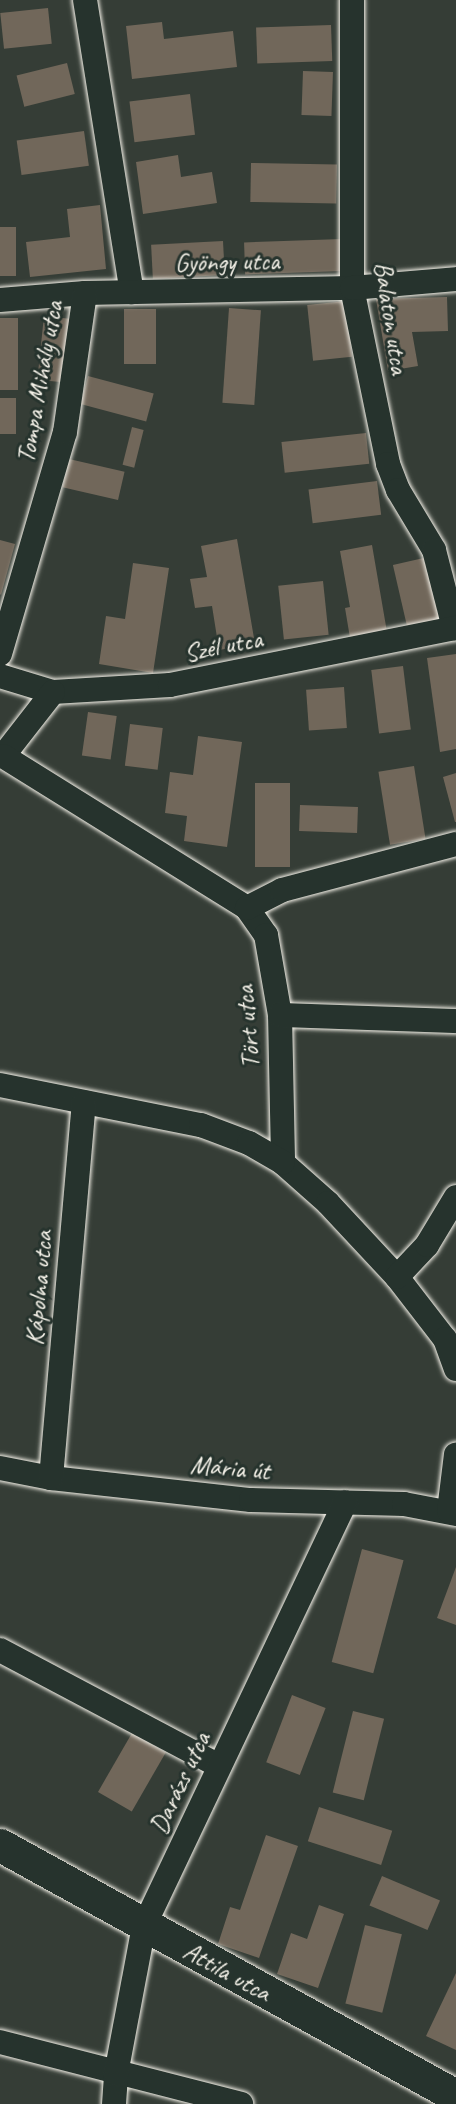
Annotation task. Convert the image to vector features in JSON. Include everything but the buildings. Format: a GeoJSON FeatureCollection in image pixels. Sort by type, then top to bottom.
{"type":"FeatureCollection","features":[{"type":"Feature","properties":{"kind":"main road","name":"Attila utca"},"geometry":{"type":"LineString","coordinates":[[0,1845],[440,2096]]}},
{"type":"Feature","properties":{"kind":"street"},"geometry":{"type":"LineString","coordinates":[[85,0],[132,292]]}},
{"type":"Feature","properties":{"kind":"street","name":"Balaton utca"},"geometry":{"type":"LineString","coordinates":[[352,0],[352,288],[388,464],[398,490],[434,550],[455,628]]}},
{"type":"Feature","properties":{"kind":"street","name":"Gyöngy utca"},"geometry":{"type":"LineString","coordinates":[[0,300],[85,293],[352,288],[456,279]]}},
{"type":"Feature","properties":{"kind":"street","name":"Tompa Mihály utca"},"geometry":{"type":"LineString","coordinates":[[0,654],[65,432],[85,293]]}},
{"type":"Feature","properties":{"kind":"street","name":"Szél utca"},"geometry":{"type":"LineString","coordinates":[[0,676],[53,692],[170,685],[455,628]]}},
{"type":"Feature","properties":{"kind":"street"},"geometry":{"type":"LineString","coordinates":[[1,757],[53,692]]}},
{"type":"Feature","properties":{"kind":"street","name":"Tört utca"},"geometry":{"type":"LineString","coordinates":[[1,757],[247,908],[266,935],[280,1015],[284,1163]]}},
{"type":"Feature","properties":{"kind":"street"},"geometry":{"type":"LineString","coordinates":[[247,908],[282,890],[456,844]]}},
{"type":"Feature","properties":{"kind":"street"},"geometry":{"type":"LineString","coordinates":[[280,1015],[456,1021]]}},
{"type":"Feature","properties":{"kind":"street"},"geometry":{"type":"LineString","coordinates":[[0,1085],[201,1125],[249,1143],[284,1163],[328,1203],[397,1277],[445,1339],[456,1369]]}},
{"type":"Feature","properties":{"kind":"street","name":"Kápolna utca"},"geometry":{"type":"LineString","coordinates":[[51,1478],[84,1102]]}},
{"type":"Feature","properties":{"kind":"street"},"geometry":{"type":"LineString","coordinates":[[397,1277],[427,1245],[456,1197]]}},
{"type":"Feature","properties":{"kind":"street"},"geometry":{"type":"LineString","coordinates":[[452,1513],[456,1454]]}},
{"type":"Feature","properties":{"kind":"street","name":"Mária út"},"geometry":{"type":"LineString","coordinates":[[0,1468],[51,1478],[251,1500],[404,1504],[452,1513]]}},
{"type":"Feature","properties":{"kind":"street","name":"Darázs utca"},"geometry":{"type":"LineString","coordinates":[[114,2104],[116,2074],[144,1926],[345,1502]]}},
{"type":"Feature","properties":{"kind":"street"},"geometry":{"type":"LineString","coordinates":[[0,1650],[219,1766]]}},
{"type":"Feature","properties":{"kind":"street"},"geometry":{"type":"LineString","coordinates":[[0,2042],[116,2074],[241,2104]]}}]}
